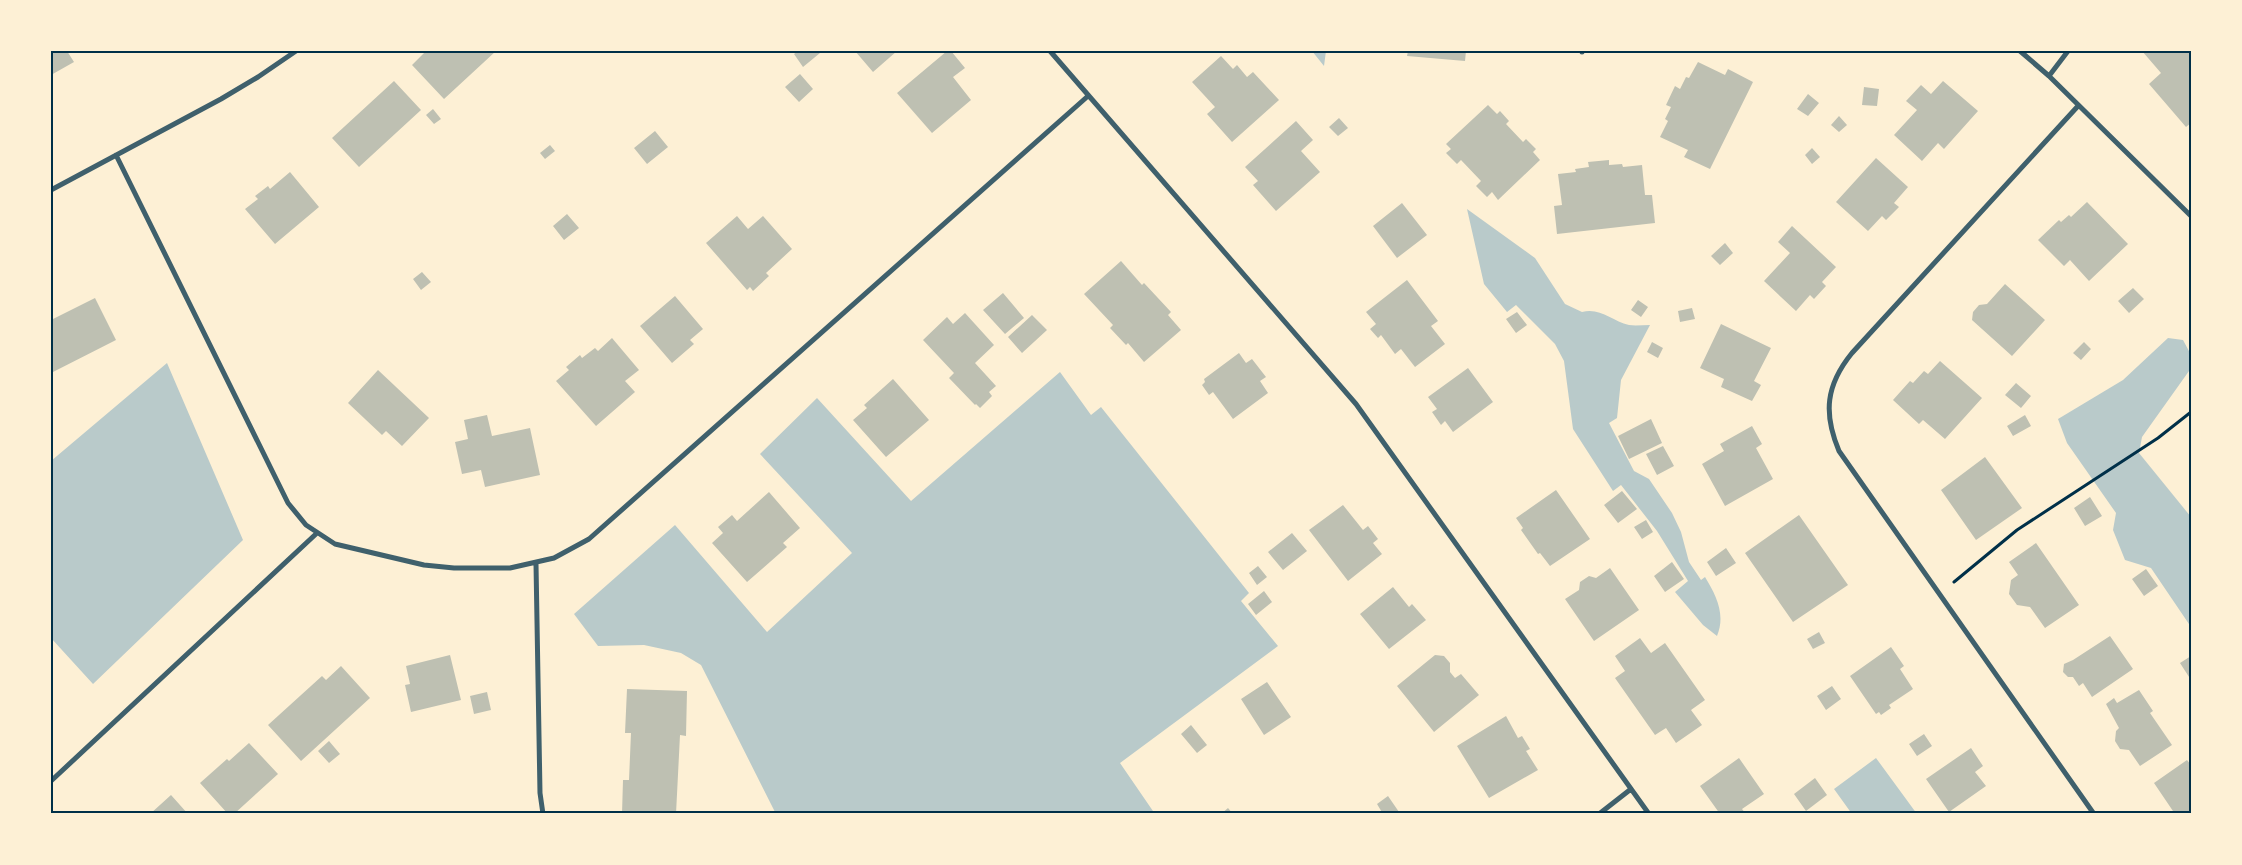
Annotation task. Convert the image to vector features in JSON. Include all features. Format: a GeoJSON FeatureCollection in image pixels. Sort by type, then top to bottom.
{"type":"FeatureCollection","features":[{"type":"Feature","properties":{"kind":"street"},"geometry":{"type":"LineString","coordinates":[[51,190],[222,99],[296,51]]}},
{"type":"Feature","properties":{"kind":"street"},"geometry":{"type":"LineString","coordinates":[[1050,51],[1356,404],[1649,814]]}},
{"type":"Feature","properties":{"kind":"street"},"geometry":{"type":"LineString","coordinates":[[2020,51],[2049,76],[2191,216]]}},
{"type":"Feature","properties":{"kind":"street"},"geometry":{"type":"LineString","coordinates":[[2049,76],[2068,51]]}},
{"type":"Feature","properties":{"kind":"street"},"geometry":{"type":"LineString","coordinates":[[116,156],[288,503],[306,525],[335,544],[424,565],[484,569],[510,568],[536,564],[554,558],[589,539],[1088,96]]}},
{"type":"Feature","properties":{"kind":"street"},"geometry":{"type":"LineString","coordinates":[[2078,106],[1841,366],[1829,399],[1829,417],[1832,435],[1839,451],[2094,814]]}},
{"type":"Feature","properties":{"kind":"street"},"geometry":{"type":"LineString","coordinates":[[51,781],[317,533]]}},
{"type":"Feature","properties":{"kind":"street"},"geometry":{"type":"LineString","coordinates":[[536,564],[540,767],[543,814]]}},
{"type":"Feature","properties":{"kind":"street"},"geometry":{"type":"LineString","coordinates":[[1599,814],[1631,789]]}},
{"type":"Feature","properties":{"kind":"path"},"geometry":{"type":"LineString","coordinates":[[1940,594],[2017,530],[2158,438],[2191,412]]}},
{"type":"Feature","properties":{"kind":"shaded area"},"geometry":{"type":"Polygon","coordinates":[[[1312,51],[1326,51],[1324,66],[1312,51]]]}},
{"type":"Feature","properties":{"kind":"shaded area"},"geometry":{"type":"Polygon","coordinates":[[[1467,209],[1535,258],[1565,304],[1582,312],[1595,311],[1629,325],[1650,325],[1621,380],[1617,418],[1609,423],[1634,471],[1649,479],[1672,513],[1681,532],[1689,562],[1701,580],[1705,577],[1713,591],[1720,612],[1720,628],[1717,636],[1703,625],[1675,592],[1688,581],[1657,531],[1621,485],[1613,491],[1573,429],[1564,361],[1555,344],[1516,305],[1507,312],[1484,284],[1467,209]]]}},
{"type":"Feature","properties":{"kind":"shaded area"},"geometry":{"type":"Polygon","coordinates":[[[2168,338],[2183,340],[2190,353],[2189,371],[2142,437],[2139,453],[2191,517],[2191,627],[2151,568],[2125,560],[2113,530],[2116,513],[2067,443],[2058,419],[2123,380],[2168,338]]]}},
{"type":"Feature","properties":{"kind":"shaded area"},"geometry":{"type":"Polygon","coordinates":[[[167,363],[243,540],[93,684],[51,638],[51,461],[167,363]]]}},
{"type":"Feature","properties":{"kind":"shaded area"},"geometry":{"type":"Polygon","coordinates":[[[1060,372],[1091,415],[1101,407],[1249,593],[1241,601],[1278,646],[1120,763],[1155,814],[776,814],[701,665],[681,653],[644,645],[598,646],[574,614],[675,525],[767,632],[852,553],[760,454],[817,398],[911,501],[1060,372]]]}},
{"type":"Feature","properties":{"kind":"shaded area"},"geometry":{"type":"Polygon","coordinates":[[[1876,758],[1917,814],[1852,814],[1834,789],[1876,758]]]}},
{"type":"Feature","properties":{"kind":"building"},"geometry":{"type":"Polygon","coordinates":[[[51,51],[67,51],[74,62],[51,75],[51,51]]]}},
{"type":"Feature","properties":{"kind":"building"},"geometry":{"type":"Polygon","coordinates":[[[426,51],[496,51],[444,99],[412,65],[426,51]]]}},
{"type":"Feature","properties":{"kind":"building"},"geometry":{"type":"Polygon","coordinates":[[[798,51],[819,51],[820,53],[803,67],[794,54],[798,51]]]}},
{"type":"Feature","properties":{"kind":"building"},"geometry":{"type":"Polygon","coordinates":[[[855,51],[897,51],[873,72],[855,51]]]}},
{"type":"Feature","properties":{"kind":"building"},"geometry":{"type":"Polygon","coordinates":[[[947,51],[951,51],[965,68],[953,77],[971,100],[932,133],[897,93],[947,51]]]}},
{"type":"Feature","properties":{"kind":"building"},"geometry":{"type":"Polygon","coordinates":[[[1408,51],[1466,51],[1465,61],[1407,56],[1408,51]]]}},
{"type":"Feature","properties":{"kind":"building"},"geometry":{"type":"Polygon","coordinates":[[[2142,51],[2191,51],[2191,123],[2186,127],[2149,84],[2161,73],[2142,51]]]}},
{"type":"Feature","properties":{"kind":"building"},"geometry":{"type":"Polygon","coordinates":[[[1221,56],[1233,69],[1237,65],[1247,77],[1253,72],[1279,100],[1232,142],[1207,114],[1215,107],[1192,82],[1221,56]]]}},
{"type":"Feature","properties":{"kind":"building"},"geometry":{"type":"Polygon","coordinates":[[[1698,62],[1725,75],[1728,69],[1753,82],[1710,169],[1684,157],[1688,150],[1660,137],[1668,121],[1665,119],[1671,107],[1666,105],[1675,86],[1680,89],[1686,77],[1689,78],[1698,62]]]}},
{"type":"Feature","properties":{"kind":"building"},"geometry":{"type":"Polygon","coordinates":[[[800,74],[813,89],[799,102],[785,87],[800,74]]]}},
{"type":"Feature","properties":{"kind":"building"},"geometry":{"type":"Polygon","coordinates":[[[394,81],[421,110],[359,167],[332,138],[394,81]]]}},
{"type":"Feature","properties":{"kind":"building"},"geometry":{"type":"Polygon","coordinates":[[[1943,81],[1978,111],[1944,149],[1938,143],[1922,161],[1894,135],[1917,110],[1906,101],[1921,85],[1931,94],[1943,81]]]}},
{"type":"Feature","properties":{"kind":"building"},"geometry":{"type":"Polygon","coordinates":[[[1864,87],[1879,89],[1877,106],[1862,105],[1864,87]]]}},
{"type":"Feature","properties":{"kind":"building"},"geometry":{"type":"Polygon","coordinates":[[[1808,94],[1819,103],[1808,116],[1797,109],[1808,94]]]}},
{"type":"Feature","properties":{"kind":"building"},"geometry":{"type":"Polygon","coordinates":[[[1488,105],[1497,114],[1500,111],[1509,121],[1506,124],[1523,142],[1526,139],[1536,149],[1533,152],[1540,160],[1498,200],[1492,192],[1487,197],[1476,186],[1481,181],[1461,160],[1457,164],[1446,153],[1451,149],[1446,144],[1488,105]]]}},
{"type":"Feature","properties":{"kind":"building"},"geometry":{"type":"Polygon","coordinates":[[[433,109],[441,119],[434,124],[426,115],[433,109]]]}},
{"type":"Feature","properties":{"kind":"building"},"geometry":{"type":"Polygon","coordinates":[[[1839,116],[1847,125],[1839,132],[1831,125],[1839,116]]]}},
{"type":"Feature","properties":{"kind":"building"},"geometry":{"type":"Polygon","coordinates":[[[1339,118],[1348,128],[1338,136],[1329,127],[1339,118]]]}},
{"type":"Feature","properties":{"kind":"building"},"geometry":{"type":"Polygon","coordinates":[[[1296,121],[1313,140],[1301,151],[1320,172],[1276,211],[1253,185],[1258,181],[1245,167],[1296,121]]]}},
{"type":"Feature","properties":{"kind":"building"},"geometry":{"type":"Polygon","coordinates":[[[655,131],[668,147],[647,164],[634,148],[655,131]]]}},
{"type":"Feature","properties":{"kind":"building"},"geometry":{"type":"Polygon","coordinates":[[[550,145],[555,151],[545,159],[540,153],[550,145]]]}},
{"type":"Feature","properties":{"kind":"building"},"geometry":{"type":"Polygon","coordinates":[[[1812,148],[1820,157],[1812,164],[1805,155],[1812,148]]]}},
{"type":"Feature","properties":{"kind":"building"},"geometry":{"type":"Polygon","coordinates":[[[1876,158],[1908,187],[1894,203],[1899,207],[1886,220],[1882,216],[1868,231],[1836,202],[1876,158]]]}},
{"type":"Feature","properties":{"kind":"building"},"geometry":{"type":"Polygon","coordinates":[[[1609,160],[1609,165],[1622,164],[1623,167],[1642,165],[1645,195],[1652,195],[1655,223],[1557,234],[1554,206],[1562,205],[1558,174],[1576,172],[1575,169],[1589,167],[1588,162],[1609,160]]]}},
{"type":"Feature","properties":{"kind":"building"},"geometry":{"type":"Polygon","coordinates":[[[290,172],[319,207],[275,244],[245,209],[258,199],[255,196],[268,186],[270,189],[290,172]]]}},
{"type":"Feature","properties":{"kind":"building"},"geometry":{"type":"Polygon","coordinates":[[[2087,202],[2128,244],[2089,281],[2070,260],[2064,266],[2038,240],[2059,220],[2061,222],[2069,215],[2071,217],[2087,202]]]}},
{"type":"Feature","properties":{"kind":"building"},"geometry":{"type":"Polygon","coordinates":[[[1402,203],[1427,235],[1397,258],[1373,226],[1402,203]]]}},
{"type":"Feature","properties":{"kind":"building"},"geometry":{"type":"Polygon","coordinates":[[[567,214],[579,228],[564,240],[553,226],[567,214]]]}},
{"type":"Feature","properties":{"kind":"building"},"geometry":{"type":"Polygon","coordinates":[[[737,216],[748,229],[763,216],[792,249],[766,273],[769,276],[753,291],[750,287],[747,290],[706,243],[737,216]]]}},
{"type":"Feature","properties":{"kind":"building"},"geometry":{"type":"Polygon","coordinates":[[[1792,226],[1836,267],[1822,282],[1826,286],[1814,299],[1810,295],[1796,311],[1764,281],[1790,253],[1778,242],[1792,226]]]}},
{"type":"Feature","properties":{"kind":"building"},"geometry":{"type":"Polygon","coordinates":[[[1725,243],[1733,253],[1720,265],[1711,256],[1725,243]]]}},
{"type":"Feature","properties":{"kind":"building"},"geometry":{"type":"Polygon","coordinates":[[[1121,261],[1142,285],[1144,283],[1171,312],[1168,315],[1181,330],[1144,362],[1128,343],[1126,345],[1110,328],[1113,325],[1084,294],[1121,261]]]}},
{"type":"Feature","properties":{"kind":"building"},"geometry":{"type":"Polygon","coordinates":[[[422,272],[431,282],[421,290],[413,279],[422,272]]]}},
{"type":"Feature","properties":{"kind":"building"},"geometry":{"type":"Polygon","coordinates":[[[1407,280],[1438,321],[1431,326],[1445,344],[1415,367],[1401,349],[1395,354],[1381,335],[1378,338],[1370,329],[1376,324],[1366,312],[1407,280]]]}},
{"type":"Feature","properties":{"kind":"building"},"geometry":{"type":"Polygon","coordinates":[[[2005,284],[2045,320],[2012,356],[1972,320],[1973,312],[1979,305],[1987,304],[2005,284]]]}},
{"type":"Feature","properties":{"kind":"building"},"geometry":{"type":"Polygon","coordinates":[[[2133,288],[2144,299],[2129,313],[2118,301],[2133,288]]]}},
{"type":"Feature","properties":{"kind":"building"},"geometry":{"type":"Polygon","coordinates":[[[1003,293],[1024,318],[1005,334],[983,310],[1003,293]]]}},
{"type":"Feature","properties":{"kind":"building"},"geometry":{"type":"Polygon","coordinates":[[[675,296],[703,329],[690,340],[694,344],[672,363],[640,326],[675,296]]]}},
{"type":"Feature","properties":{"kind":"building"},"geometry":{"type":"Polygon","coordinates":[[[95,298],[116,340],[51,373],[51,320],[95,298]]]}},
{"type":"Feature","properties":{"kind":"building"},"geometry":{"type":"Polygon","coordinates":[[[1638,300],[1648,307],[1641,317],[1631,310],[1638,300]]]}},
{"type":"Feature","properties":{"kind":"building"},"geometry":{"type":"Polygon","coordinates":[[[1692,308],[1695,319],[1680,322],[1678,311],[1692,308]]]}},
{"type":"Feature","properties":{"kind":"building"},"geometry":{"type":"Polygon","coordinates":[[[1517,312],[1527,325],[1516,333],[1506,319],[1517,312]]]}},
{"type":"Feature","properties":{"kind":"building"},"geometry":{"type":"Polygon","coordinates":[[[965,313],[994,345],[975,363],[996,386],[989,392],[992,396],[980,408],[949,378],[954,373],[923,340],[947,317],[953,324],[965,313]]]}},
{"type":"Feature","properties":{"kind":"building"},"geometry":{"type":"Polygon","coordinates":[[[1032,315],[1047,330],[1022,353],[1008,337],[1032,315]]]}},
{"type":"Feature","properties":{"kind":"building"},"geometry":{"type":"Polygon","coordinates":[[[1721,324],[1771,348],[1754,381],[1761,385],[1752,401],[1721,387],[1724,379],[1700,368],[1721,324]]]}},
{"type":"Feature","properties":{"kind":"building"},"geometry":{"type":"Polygon","coordinates":[[[612,338],[639,370],[625,381],[635,392],[596,426],[556,381],[569,370],[566,367],[580,355],[582,358],[595,348],[598,351],[612,338]]]}},
{"type":"Feature","properties":{"kind":"building"},"geometry":{"type":"Polygon","coordinates":[[[1652,342],[1663,348],[1658,358],[1647,352],[1652,342]]]}},
{"type":"Feature","properties":{"kind":"building"},"geometry":{"type":"Polygon","coordinates":[[[2084,342],[2091,349],[2081,360],[2073,353],[2084,342]]]}},
{"type":"Feature","properties":{"kind":"building"},"geometry":{"type":"Polygon","coordinates":[[[1239,353],[1246,363],[1252,359],[1266,377],[1260,381],[1268,393],[1233,419],[1213,392],[1209,395],[1202,385],[1205,382],[1204,379],[1239,353]]]}},
{"type":"Feature","properties":{"kind":"building"},"geometry":{"type":"Polygon","coordinates":[[[1940,361],[1982,398],[1945,439],[1923,420],[1919,424],[1893,400],[1910,381],[1913,383],[1924,371],[1928,374],[1940,361]]]}},
{"type":"Feature","properties":{"kind":"building"},"geometry":{"type":"Polygon","coordinates":[[[1468,368],[1493,402],[1453,432],[1445,421],[1441,425],[1432,412],[1437,409],[1428,397],[1468,368]]]}},
{"type":"Feature","properties":{"kind":"building"},"geometry":{"type":"Polygon","coordinates":[[[378,370],[429,418],[402,446],[386,431],[382,435],[348,403],[378,370]]]}},
{"type":"Feature","properties":{"kind":"building"},"geometry":{"type":"Polygon","coordinates":[[[893,379],[929,420],[886,457],[853,420],[867,408],[864,405],[893,379]]]}},
{"type":"Feature","properties":{"kind":"building"},"geometry":{"type":"Polygon","coordinates":[[[2016,383],[2031,396],[2021,408],[2005,395],[2016,383]]]}},
{"type":"Feature","properties":{"kind":"building"},"geometry":{"type":"Polygon","coordinates":[[[487,415],[492,436],[530,428],[540,475],[485,487],[481,470],[462,474],[455,442],[468,439],[464,420],[487,415]]]}},
{"type":"Feature","properties":{"kind":"building"},"geometry":{"type":"Polygon","coordinates":[[[2025,415],[2031,426],[2013,436],[2007,426],[2025,415]]]}},
{"type":"Feature","properties":{"kind":"building"},"geometry":{"type":"Polygon","coordinates":[[[1651,419],[1662,443],[1629,459],[1618,436],[1651,419]]]}},
{"type":"Feature","properties":{"kind":"building"},"geometry":{"type":"Polygon","coordinates":[[[1752,426],[1762,444],[1756,448],[1773,479],[1725,506],[1702,464],[1724,451],[1720,444],[1752,426]]]}},
{"type":"Feature","properties":{"kind":"building"},"geometry":{"type":"Polygon","coordinates":[[[1663,446],[1674,466],[1657,475],[1646,454],[1663,446]]]}},
{"type":"Feature","properties":{"kind":"building"},"geometry":{"type":"Polygon","coordinates":[[[1985,457],[2022,508],[1976,540],[1941,490],[1985,457]]]}},
{"type":"Feature","properties":{"kind":"building"},"geometry":{"type":"Polygon","coordinates":[[[1556,490],[1590,539],[1550,566],[1540,553],[1538,554],[1521,530],[1523,528],[1516,518],[1556,490]]]}},
{"type":"Feature","properties":{"kind":"building"},"geometry":{"type":"Polygon","coordinates":[[[1622,491],[1637,509],[1618,523],[1604,505],[1622,491]]]}},
{"type":"Feature","properties":{"kind":"building"},"geometry":{"type":"Polygon","coordinates":[[[769,492],[800,528],[783,543],[787,547],[747,582],[712,543],[723,533],[718,527],[732,515],[737,521],[769,492]]]}},
{"type":"Feature","properties":{"kind":"building"},"geometry":{"type":"Polygon","coordinates":[[[2090,497],[2102,516],[2085,526],[2074,508],[2090,497]]]}},
{"type":"Feature","properties":{"kind":"building"},"geometry":{"type":"Polygon","coordinates":[[[1343,505],[1363,530],[1368,526],[1378,539],[1373,543],[1382,554],[1348,581],[1309,530],[1343,505]]]}},
{"type":"Feature","properties":{"kind":"building"},"geometry":{"type":"Polygon","coordinates":[[[1799,515],[1848,585],[1793,622],[1745,553],[1799,515]]]}},
{"type":"Feature","properties":{"kind":"building"},"geometry":{"type":"Polygon","coordinates":[[[1646,520],[1653,532],[1642,539],[1634,527],[1646,520]]]}},
{"type":"Feature","properties":{"kind":"building"},"geometry":{"type":"Polygon","coordinates":[[[1292,533],[1307,551],[1283,570],[1268,552],[1292,533]]]}},
{"type":"Feature","properties":{"kind":"building"},"geometry":{"type":"Polygon","coordinates":[[[2036,543],[2079,605],[2045,628],[2030,607],[2017,605],[2009,594],[2011,580],[2018,575],[2009,562],[2036,543]]]}},
{"type":"Feature","properties":{"kind":"building"},"geometry":{"type":"Polygon","coordinates":[[[1726,548],[1736,563],[1716,576],[1707,562],[1726,548]]]}},
{"type":"Feature","properties":{"kind":"building"},"geometry":{"type":"Polygon","coordinates":[[[1672,562],[1684,579],[1665,592],[1654,576],[1672,562]]]}},
{"type":"Feature","properties":{"kind":"building"},"geometry":{"type":"Polygon","coordinates":[[[1258,566],[1267,577],[1257,585],[1249,573],[1258,566]]]}},
{"type":"Feature","properties":{"kind":"building"},"geometry":{"type":"Polygon","coordinates":[[[1610,568],[1639,610],[1594,641],[1565,599],[1579,590],[1580,582],[1589,576],[1596,578],[1610,568]]]}},
{"type":"Feature","properties":{"kind":"building"},"geometry":{"type":"Polygon","coordinates":[[[2146,569],[2158,586],[2144,596],[2132,579],[2146,569]]]}},
{"type":"Feature","properties":{"kind":"building"},"geometry":{"type":"Polygon","coordinates":[[[1393,587],[1409,607],[1412,604],[1426,620],[1389,649],[1360,614],[1393,587]]]}},
{"type":"Feature","properties":{"kind":"building"},"geometry":{"type":"Polygon","coordinates":[[[1264,591],[1272,602],[1256,615],[1248,604],[1264,591]]]}},
{"type":"Feature","properties":{"kind":"building"},"geometry":{"type":"Polygon","coordinates":[[[1819,632],[1825,643],[1813,649],[1807,639],[1819,632]]]}},
{"type":"Feature","properties":{"kind":"building"},"geometry":{"type":"Polygon","coordinates":[[[2110,636],[2133,669],[2092,697],[2083,683],[2079,686],[2073,677],[2068,677],[2063,672],[2064,664],[2110,636]]]}},
{"type":"Feature","properties":{"kind":"building"},"geometry":{"type":"Polygon","coordinates":[[[1640,638],[1651,653],[1665,643],[1705,700],[1691,710],[1702,725],[1676,743],[1666,728],[1655,735],[1615,678],[1625,671],[1615,656],[1640,638]]]}},
{"type":"Feature","properties":{"kind":"building"},"geometry":{"type":"Polygon","coordinates":[[[1891,647],[1904,666],[1900,669],[1913,689],[1889,705],[1891,708],[1881,715],[1879,712],[1876,714],[1850,676],[1891,647]]]}},
{"type":"Feature","properties":{"kind":"building"},"geometry":{"type":"Polygon","coordinates":[[[450,655],[461,700],[411,712],[405,685],[410,684],[406,666],[450,655]]]}},
{"type":"Feature","properties":{"kind":"building"},"geometry":{"type":"Polygon","coordinates":[[[1435,655],[1444,656],[1450,663],[1450,672],[1455,678],[1461,674],[1479,695],[1434,732],[1397,686],[1435,655]]]}},
{"type":"Feature","properties":{"kind":"building"},"geometry":{"type":"Polygon","coordinates":[[[2191,656],[2191,680],[2180,663],[2191,656]]]}},
{"type":"Feature","properties":{"kind":"building"},"geometry":{"type":"Polygon","coordinates":[[[341,666],[370,698],[301,761],[268,725],[322,676],[326,680],[341,666]]]}},
{"type":"Feature","properties":{"kind":"building"},"geometry":{"type":"Polygon","coordinates":[[[1267,682],[1291,717],[1264,735],[1241,699],[1267,682]]]}},
{"type":"Feature","properties":{"kind":"building"},"geometry":{"type":"Polygon","coordinates":[[[1832,686],[1841,699],[1826,710],[1817,696],[1832,686]]]}},
{"type":"Feature","properties":{"kind":"building"},"geometry":{"type":"Polygon","coordinates":[[[627,689],[687,691],[686,736],[680,735],[676,814],[622,814],[623,780],[629,780],[631,733],[625,733],[627,689]]]}},
{"type":"Feature","properties":{"kind":"building"},"geometry":{"type":"Polygon","coordinates":[[[2139,690],[2153,711],[2150,713],[2172,745],[2140,766],[2129,750],[2120,749],[2115,741],[2116,731],[2119,728],[2106,704],[2114,698],[2117,703],[2139,690]]]}},
{"type":"Feature","properties":{"kind":"building"},"geometry":{"type":"Polygon","coordinates":[[[487,692],[491,710],[474,714],[470,696],[487,692]]]}},
{"type":"Feature","properties":{"kind":"building"},"geometry":{"type":"Polygon","coordinates":[[[1506,716],[1518,738],[1522,736],[1530,749],[1526,751],[1538,770],[1489,798],[1457,746],[1506,716]]]}},
{"type":"Feature","properties":{"kind":"building"},"geometry":{"type":"Polygon","coordinates":[[[1191,725],[1207,745],[1197,753],[1181,734],[1191,725]]]}},
{"type":"Feature","properties":{"kind":"building"},"geometry":{"type":"Polygon","coordinates":[[[1924,734],[1932,746],[1917,756],[1909,744],[1924,734]]]}},
{"type":"Feature","properties":{"kind":"building"},"geometry":{"type":"Polygon","coordinates":[[[329,741],[340,754],[329,763],[318,751],[329,741]]]}},
{"type":"Feature","properties":{"kind":"building"},"geometry":{"type":"Polygon","coordinates":[[[249,743],[278,774],[234,814],[228,814],[200,783],[227,759],[229,761],[249,743]]]}},
{"type":"Feature","properties":{"kind":"building"},"geometry":{"type":"Polygon","coordinates":[[[1971,748],[1983,766],[1975,772],[1986,786],[1949,812],[1926,779],[1971,748]]]}},
{"type":"Feature","properties":{"kind":"building"},"geometry":{"type":"Polygon","coordinates":[[[1739,758],[1764,794],[1742,809],[1746,814],[1720,814],[1700,786],[1739,758]]]}},
{"type":"Feature","properties":{"kind":"building"},"geometry":{"type":"Polygon","coordinates":[[[2187,760],[2191,765],[2191,814],[2175,814],[2154,783],[2187,760]]]}},
{"type":"Feature","properties":{"kind":"building"},"geometry":{"type":"Polygon","coordinates":[[[1815,778],[1827,795],[1806,811],[1794,794],[1815,778]]]}},
{"type":"Feature","properties":{"kind":"building"},"geometry":{"type":"Polygon","coordinates":[[[171,795],[188,814],[150,814],[171,795]]]}},
{"type":"Feature","properties":{"kind":"building"},"geometry":{"type":"Polygon","coordinates":[[[1388,796],[1399,812],[1396,814],[1383,814],[1377,804],[1388,796]]]}},
{"type":"Feature","properties":{"kind":"building"},"geometry":{"type":"Polygon","coordinates":[[[1228,808],[1233,814],[1221,814],[1228,808]]]}}]}
